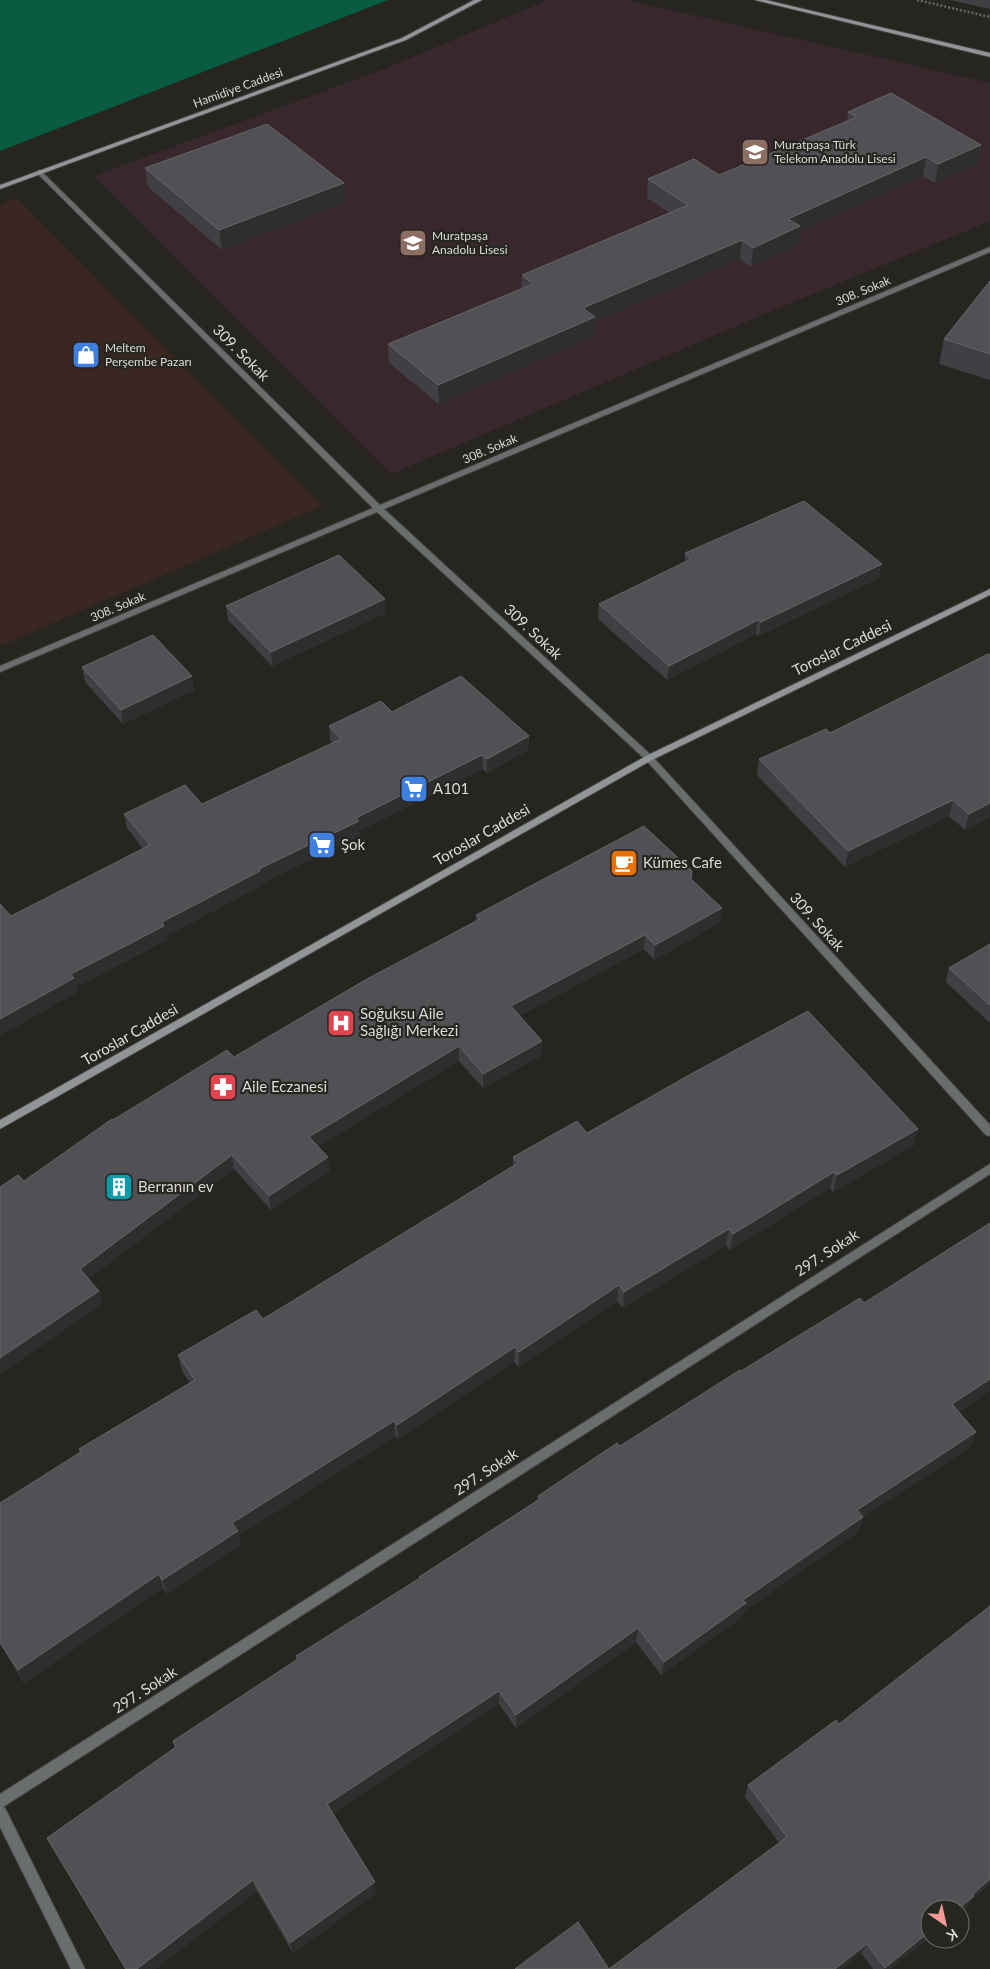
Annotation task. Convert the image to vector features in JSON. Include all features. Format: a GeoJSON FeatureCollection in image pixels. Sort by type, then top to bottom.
{"type":"FeatureCollection","features":[{"type":"Feature","properties":{"kind":"main road","name":"Hamidiye Caddesi"},"geometry":{"type":"LineString","coordinates":[[0,187],[404,39],[479,0]]}},
{"type":"Feature","properties":{"kind":"main road"},"geometry":{"type":"LineString","coordinates":[[758,0],[990,55]]}},
{"type":"Feature","properties":{"kind":"main road","name":"Toroslar Caddesi"},"geometry":{"type":"LineString","coordinates":[[0,1126],[649,758],[990,592]]}},
{"type":"Feature","properties":{"kind":"street","name":"309. Sokak"},"geometry":{"type":"LineString","coordinates":[[38,172],[378,508],[649,758],[990,1132]]}},
{"type":"Feature","properties":{"kind":"street","name":"308. Sokak"},"geometry":{"type":"LineString","coordinates":[[0,669],[990,250]]}},
{"type":"Feature","properties":{"kind":"street","name":"297. Sokak"},"geometry":{"type":"LineString","coordinates":[[0,1802],[990,1168]]}},
{"type":"Feature","properties":{"kind":"street"},"geometry":{"type":"LineString","coordinates":[[0,1813],[78,1969]]}},
{"type":"Feature","properties":{"kind":"path"},"geometry":{"type":"LineString","coordinates":[[917,0],[990,18]]}},
{"type":"Feature","properties":{"kind":"shaded area"},"geometry":{"type":"Polygon","coordinates":[[[548,0],[626,0],[990,83],[990,221],[774,310],[391,474],[94,176],[384,69],[548,0]]]}},
{"type":"Feature","properties":{"kind":"shaded area","name":"Meltem Perşembe Pazarı"},"geometry":{"type":"Polygon","coordinates":[[[16,198],[322,506],[0,646],[0,205],[16,198]]]}},
{"type":"Feature","properties":{"kind":"green space"},"geometry":{"type":"Polygon","coordinates":[[[0,0],[388,0],[0,151],[0,0]]]}},
{"type":"Feature","properties":{"kind":"building"},"geometry":{"type":"Polygon","coordinates":[[[891,93],[981,145],[938,164],[926,157],[788,219],[800,226],[753,248],[742,240],[583,308],[595,317],[438,385],[388,344],[533,284],[522,275],[688,205],[648,179],[694,159],[719,175],[857,117],[848,112],[891,93]]]}},
{"type":"Feature","properties":{"kind":"building"},"geometry":{"type":"Polygon","coordinates":[[[267,124],[344,183],[219,230],[145,168],[267,124]]]}},
{"type":"Feature","properties":{"kind":"building"},"geometry":{"type":"Polygon","coordinates":[[[990,281],[990,354],[944,339],[990,281]]]}},
{"type":"Feature","properties":{"kind":"building"},"geometry":{"type":"Polygon","coordinates":[[[804,501],[882,564],[761,622],[758,620],[669,666],[599,604],[691,559],[685,553],[804,501]]]}},
{"type":"Feature","properties":{"kind":"building"},"geometry":{"type":"Polygon","coordinates":[[[339,555],[385,599],[271,652],[226,606],[339,555]]]}},
{"type":"Feature","properties":{"kind":"building"},"geometry":{"type":"Polygon","coordinates":[[[153,635],[192,676],[121,710],[82,667],[153,635]]]}},
{"type":"Feature","properties":{"kind":"building"},"geometry":{"type":"Polygon","coordinates":[[[988,654],[990,655],[990,803],[969,814],[953,800],[848,851],[759,759],[826,729],[830,733],[988,654]]]}},
{"type":"Feature","properties":{"kind":"building"},"geometry":{"type":"Polygon","coordinates":[[[461,676],[529,736],[487,759],[482,755],[356,818],[359,821],[259,869],[260,871],[162,922],[164,926],[71,974],[74,978],[0,1019],[0,904],[11,916],[150,845],[124,814],[185,785],[202,804],[341,739],[329,726],[381,701],[392,712],[461,676]]]}},
{"type":"Feature","properties":{"kind":"building"},"geometry":{"type":"Polygon","coordinates":[[[644,826],[692,871],[691,879],[722,908],[655,945],[645,935],[511,1006],[542,1041],[483,1074],[459,1046],[309,1137],[328,1157],[269,1196],[232,1155],[80,1269],[99,1291],[0,1358],[0,1187],[18,1175],[24,1181],[112,1119],[227,1050],[234,1057],[367,979],[480,919],[476,915],[644,826]]]}},
{"type":"Feature","properties":{"kind":"building"},"geometry":{"type":"Polygon","coordinates":[[[990,944],[990,1005],[949,968],[990,944]]]}},
{"type":"Feature","properties":{"kind":"building"},"geometry":{"type":"Polygon","coordinates":[[[808,1011],[918,1129],[837,1175],[834,1172],[733,1234],[729,1229],[624,1292],[619,1285],[519,1352],[515,1347],[397,1425],[394,1421],[232,1523],[238,1531],[162,1580],[159,1574],[18,1670],[0,1642],[0,1503],[81,1452],[79,1449],[195,1380],[178,1355],[256,1310],[263,1319],[518,1163],[513,1157],[577,1121],[587,1133],[808,1011]]]}},
{"type":"Feature","properties":{"kind":"building"},"geometry":{"type":"Polygon","coordinates":[[[990,1223],[990,1379],[952,1404],[976,1432],[857,1510],[863,1517],[743,1600],[746,1603],[664,1662],[638,1628],[516,1715],[499,1691],[327,1804],[375,1882],[290,1943],[253,1880],[137,1969],[126,1969],[47,1838],[176,1747],[173,1741],[298,1659],[296,1656],[420,1578],[540,1499],[538,1496],[617,1443],[620,1446],[740,1370],[860,1298],[864,1303],[990,1223]]]}},
{"type":"Feature","properties":{"kind":"building"},"geometry":{"type":"Polygon","coordinates":[[[990,1606],[990,1879],[973,1894],[974,1896],[970,1899],[920,1899],[920,1939],[885,1968],[867,1944],[835,1969],[609,1969],[787,1837],[748,1785],[836,1720],[839,1724],[990,1606]]]}},
{"type":"Feature","properties":{"kind":"building"},"geometry":{"type":"Polygon","coordinates":[[[578,1922],[609,1969],[515,1969],[578,1922]]]}},
{"type":"Feature","properties":{"kind":"place","name":"Muratpaşa Türk Telekom Anadolu Lisesi"},"geometry":{"type":"Point","coordinates":[755,152]}},
{"type":"Feature","properties":{"kind":"place","name":"Muratpaşa Anadolu Lisesi"},"geometry":{"type":"Point","coordinates":[413,243]}},
{"type":"Feature","properties":{"kind":"place","name":"Meltem Perşembe Pazarı"},"geometry":{"type":"Point","coordinates":[86,355]}},
{"type":"Feature","properties":{"kind":"place","name":"A101"},"geometry":{"type":"Point","coordinates":[414,789]}},
{"type":"Feature","properties":{"kind":"place","name":"Şok"},"geometry":{"type":"Point","coordinates":[322,845]}},
{"type":"Feature","properties":{"kind":"place","name":"Kümes Cafe"},"geometry":{"type":"Point","coordinates":[624,863]}},
{"type":"Feature","properties":{"kind":"place","name":"Soğuksu Aile Sağlığı Merkezi"},"geometry":{"type":"Point","coordinates":[341,1023]}},
{"type":"Feature","properties":{"kind":"place","name":"Aile Eczanesi"},"geometry":{"type":"Point","coordinates":[223,1087]}},
{"type":"Feature","properties":{"kind":"place","name":"Berranın ev"},"geometry":{"type":"Point","coordinates":[119,1187]}}]}
